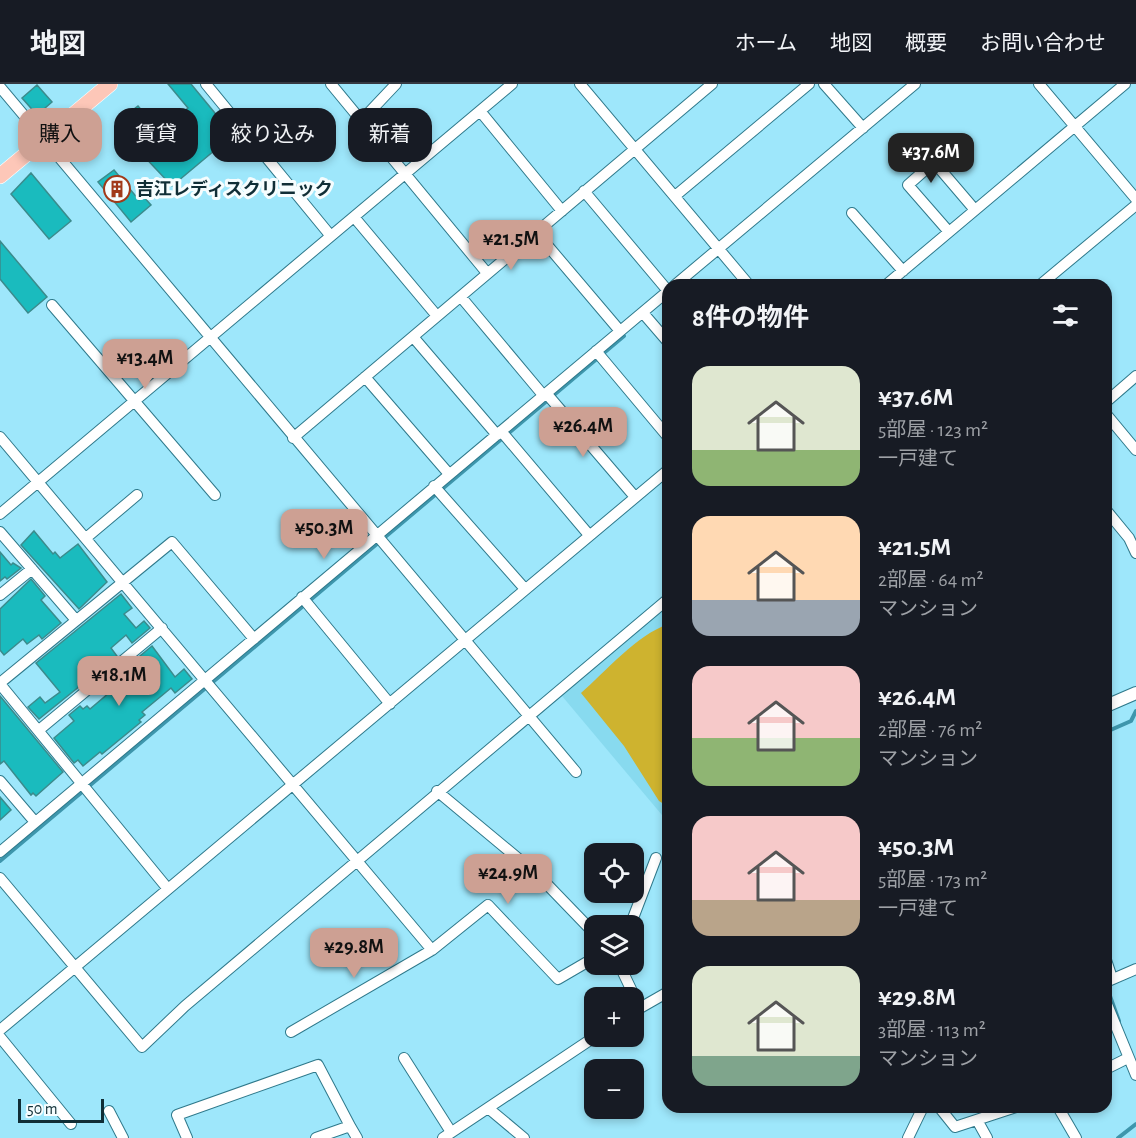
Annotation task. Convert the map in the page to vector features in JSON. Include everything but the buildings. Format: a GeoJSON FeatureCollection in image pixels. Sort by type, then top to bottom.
{"type":"FeatureCollection","features":[{"type":"Feature","properties":{"kind":"main road"},"geometry":{"type":"LineString","coordinates":[[82,108],[110,84]]}},
{"type":"Feature","properties":{"kind":"main road"},"geometry":{"type":"LineString","coordinates":[[0,176],[18,161]]}},
{"type":"Feature","properties":{"kind":"street"},"geometry":{"type":"LineString","coordinates":[[206,84],[330,235]]}},
{"type":"Feature","properties":{"kind":"street"},"geometry":{"type":"LineString","coordinates":[[331,84],[351,108]]}},
{"type":"Feature","properties":{"kind":"street"},"geometry":{"type":"LineString","coordinates":[[374,108],[396,84]]}},
{"type":"Feature","properties":{"kind":"street"},"geometry":{"type":"LineString","coordinates":[[0,514],[512,84]]}},
{"type":"Feature","properties":{"kind":"street"},"geometry":{"type":"LineString","coordinates":[[580,84],[744,279]]}},
{"type":"Feature","properties":{"kind":"street"},"geometry":{"type":"LineString","coordinates":[[293,438],[712,84]]}},
{"type":"Feature","properties":{"kind":"street"},"geometry":{"type":"LineString","coordinates":[[675,196],[809,84]]}},
{"type":"Feature","properties":{"kind":"street"},"geometry":{"type":"LineString","coordinates":[[824,84],[863,128]]}},
{"type":"Feature","properties":{"kind":"street"},"geometry":{"type":"LineString","coordinates":[[1039,84],[1136,199]]}},
{"type":"Feature","properties":{"kind":"street"},"geometry":{"type":"LineString","coordinates":[[893,279],[1125,84]]}},
{"type":"Feature","properties":{"kind":"street"},"geometry":{"type":"LineString","coordinates":[[682,279],[913,85]]}},
{"type":"Feature","properties":{"kind":"street"},"geometry":{"type":"LineString","coordinates":[[0,87],[18,109]]}},
{"type":"Feature","properties":{"kind":"street"},"geometry":{"type":"LineString","coordinates":[[480,111],[561,211]]}},
{"type":"Feature","properties":{"kind":"street"},"geometry":{"type":"LineString","coordinates":[[62,162],[576,772]]}},
{"type":"Feature","properties":{"kind":"street"},"geometry":{"type":"LineString","coordinates":[[395,162],[487,273]]}},
{"type":"Feature","properties":{"kind":"street"},"geometry":{"type":"LineString","coordinates":[[949,232],[908,185],[934,162],[975,210]]}},
{"type":"Feature","properties":{"kind":"street"},"geometry":{"type":"LineString","coordinates":[[584,191],[662,284]]}},
{"type":"Feature","properties":{"kind":"street"},"geometry":{"type":"LineString","coordinates":[[1047,279],[1136,205]]}},
{"type":"Feature","properties":{"kind":"street"},"geometry":{"type":"LineString","coordinates":[[852,213],[903,271]]}},
{"type":"Feature","properties":{"kind":"street"},"geometry":{"type":"LineString","coordinates":[[354,217],[437,316]]}},
{"type":"Feature","properties":{"kind":"street"},"geometry":{"type":"LineString","coordinates":[[536,232],[620,331]]}},
{"type":"Feature","properties":{"kind":"street"},"geometry":{"type":"LineString","coordinates":[[0,852],[35,822],[85,787],[208,684],[254,639],[305,601],[380,539],[438,490],[449,474],[502,435],[599,355],[620,331],[662,296]]}},
{"type":"Feature","properties":{"kind":"street"},"geometry":{"type":"LineString","coordinates":[[461,297],[635,497]]}},
{"type":"Feature","properties":{"kind":"street"},"geometry":{"type":"LineString","coordinates":[[52,305],[215,495]]}},
{"type":"Feature","properties":{"kind":"street"},"geometry":{"type":"LineString","coordinates":[[643,313],[662,335]]}},
{"type":"Feature","properties":{"kind":"street"},"geometry":{"type":"LineString","coordinates":[[414,338],[589,535]]}},
{"type":"Feature","properties":{"kind":"street"},"geometry":{"type":"LineString","coordinates":[[599,355],[662,429]]}},
{"type":"Feature","properties":{"kind":"street"},"geometry":{"type":"LineString","coordinates":[[1112,397],[1136,376]]}},
{"type":"Feature","properties":{"kind":"street"},"geometry":{"type":"LineString","coordinates":[[365,377],[449,474]]}},
{"type":"Feature","properties":{"kind":"street"},"geometry":{"type":"LineString","coordinates":[[1112,421],[1136,450]]}},
{"type":"Feature","properties":{"kind":"street"},"geometry":{"type":"LineString","coordinates":[[0,437],[432,950]]}},
{"type":"Feature","properties":{"kind":"street"},"geometry":{"type":"LineString","coordinates":[[0,1030],[662,475]]}},
{"type":"Feature","properties":{"kind":"street"},"geometry":{"type":"LineString","coordinates":[[438,490],[525,589]]}},
{"type":"Feature","properties":{"kind":"street"},"geometry":{"type":"LineString","coordinates":[[86,538],[137,495]]}},
{"type":"Feature","properties":{"kind":"street"},"geometry":{"type":"LineString","coordinates":[[1112,516],[1132,534],[1136,554]]}},
{"type":"Feature","properties":{"kind":"street"},"geometry":{"type":"LineString","coordinates":[[0,532],[75,619]]}},
{"type":"Feature","properties":{"kind":"street"},"geometry":{"type":"LineString","coordinates":[[168,889],[0,683],[122,580],[172,542],[254,639]]}},
{"type":"Feature","properties":{"kind":"street"},"geometry":{"type":"LineString","coordinates":[[0,596],[32,569]]}},
{"type":"Feature","properties":{"kind":"street"},"geometry":{"type":"LineString","coordinates":[[305,601],[390,704]]}},
{"type":"Feature","properties":{"kind":"street"},"geometry":{"type":"LineString","coordinates":[[0,878],[142,1047],[185,1006],[437,791],[662,604]]}},
{"type":"Feature","properties":{"kind":"street"},"geometry":{"type":"LineString","coordinates":[[39,730],[162,628]]}},
{"type":"Feature","properties":{"kind":"street"},"geometry":{"type":"LineString","coordinates":[[1112,704],[1135,698]]}},
{"type":"Feature","properties":{"kind":"street"},"geometry":{"type":"LineString","coordinates":[[0,781],[35,822]]}},
{"type":"Feature","properties":{"kind":"street"},"geometry":{"type":"LineString","coordinates":[[437,791],[538,875],[584,923]]}},
{"type":"Feature","properties":{"kind":"street"},"geometry":{"type":"LineString","coordinates":[[634,915],[656,858]]}},
{"type":"Feature","properties":{"kind":"street"},"geometry":{"type":"LineString","coordinates":[[291,1032],[432,950],[488,905],[558,979],[584,964]]}},
{"type":"Feature","properties":{"kind":"street"},"geometry":{"type":"LineString","coordinates":[[1112,979],[1136,969]]}},
{"type":"Feature","properties":{"kind":"street"},"geometry":{"type":"LineString","coordinates":[[644,1006],[662,995]]}},
{"type":"Feature","properties":{"kind":"street"},"geometry":{"type":"LineString","coordinates":[[1112,1017],[1136,1075]]}},
{"type":"Feature","properties":{"kind":"street"},"geometry":{"type":"LineString","coordinates":[[0,1037],[71,1124]]}},
{"type":"Feature","properties":{"kind":"street"},"geometry":{"type":"LineString","coordinates":[[404,1058],[447,1135],[584,1044]]}},
{"type":"Feature","properties":{"kind":"street"},"geometry":{"type":"LineString","coordinates":[[1112,1066],[1128,1058]]}},
{"type":"Feature","properties":{"kind":"street"},"geometry":{"type":"LineString","coordinates":[[187,1138],[177,1115],[318,1065],[357,1138]]}},
{"type":"Feature","properties":{"kind":"street"},"geometry":{"type":"LineString","coordinates":[[488,1108],[524,1138]]}},
{"type":"Feature","properties":{"kind":"street"},"geometry":{"type":"LineString","coordinates":[[109,1111],[123,1138]]}},
{"type":"Feature","properties":{"kind":"street"},"geometry":{"type":"LineString","coordinates":[[908,1138],[920,1113]]}},
{"type":"Feature","properties":{"kind":"street"},"geometry":{"type":"LineString","coordinates":[[944,1113],[955,1127],[998,1113]]}},
{"type":"Feature","properties":{"kind":"street"},"geometry":{"type":"LineString","coordinates":[[1061,1113],[1076,1138]]}},
{"type":"Feature","properties":{"kind":"street"},"geometry":{"type":"LineString","coordinates":[[977,1120],[987,1138]]}},
{"type":"Feature","properties":{"kind":"street"},"geometry":{"type":"LineString","coordinates":[[316,1138],[350,1126]]}},
{"type":"Feature","properties":{"kind":"shaded area"},"geometry":{"type":"Polygon","coordinates":[[[662,611],[662,815],[562,696],[662,611]]]}},
{"type":"Feature","properties":{"kind":"shaded area"},"geometry":{"type":"Polygon","coordinates":[[[662,627],[662,803],[624,746],[581,693],[622,654],[662,627]]]}},
{"type":"Feature","properties":{"kind":"waterway"},"geometry":{"type":"LineString","coordinates":[[0,861],[624,336]]}},
{"type":"Feature","properties":{"kind":"waterway"},"geometry":{"type":"LineString","coordinates":[[1112,729],[1131,721],[1136,711]]}},
{"type":"Feature","properties":{"kind":"waterway"},"geometry":{"type":"LineString","coordinates":[[1112,1002],[1119,1021]]}},
{"type":"Feature","properties":{"kind":"waterway"},"geometry":{"type":"LineString","coordinates":[[1118,1138],[1136,1124]]}},
{"type":"Feature","properties":{"kind":"place","name":"吉江レディスクリニック"},"geometry":{"type":"Point","coordinates":[117,189]}}]}
